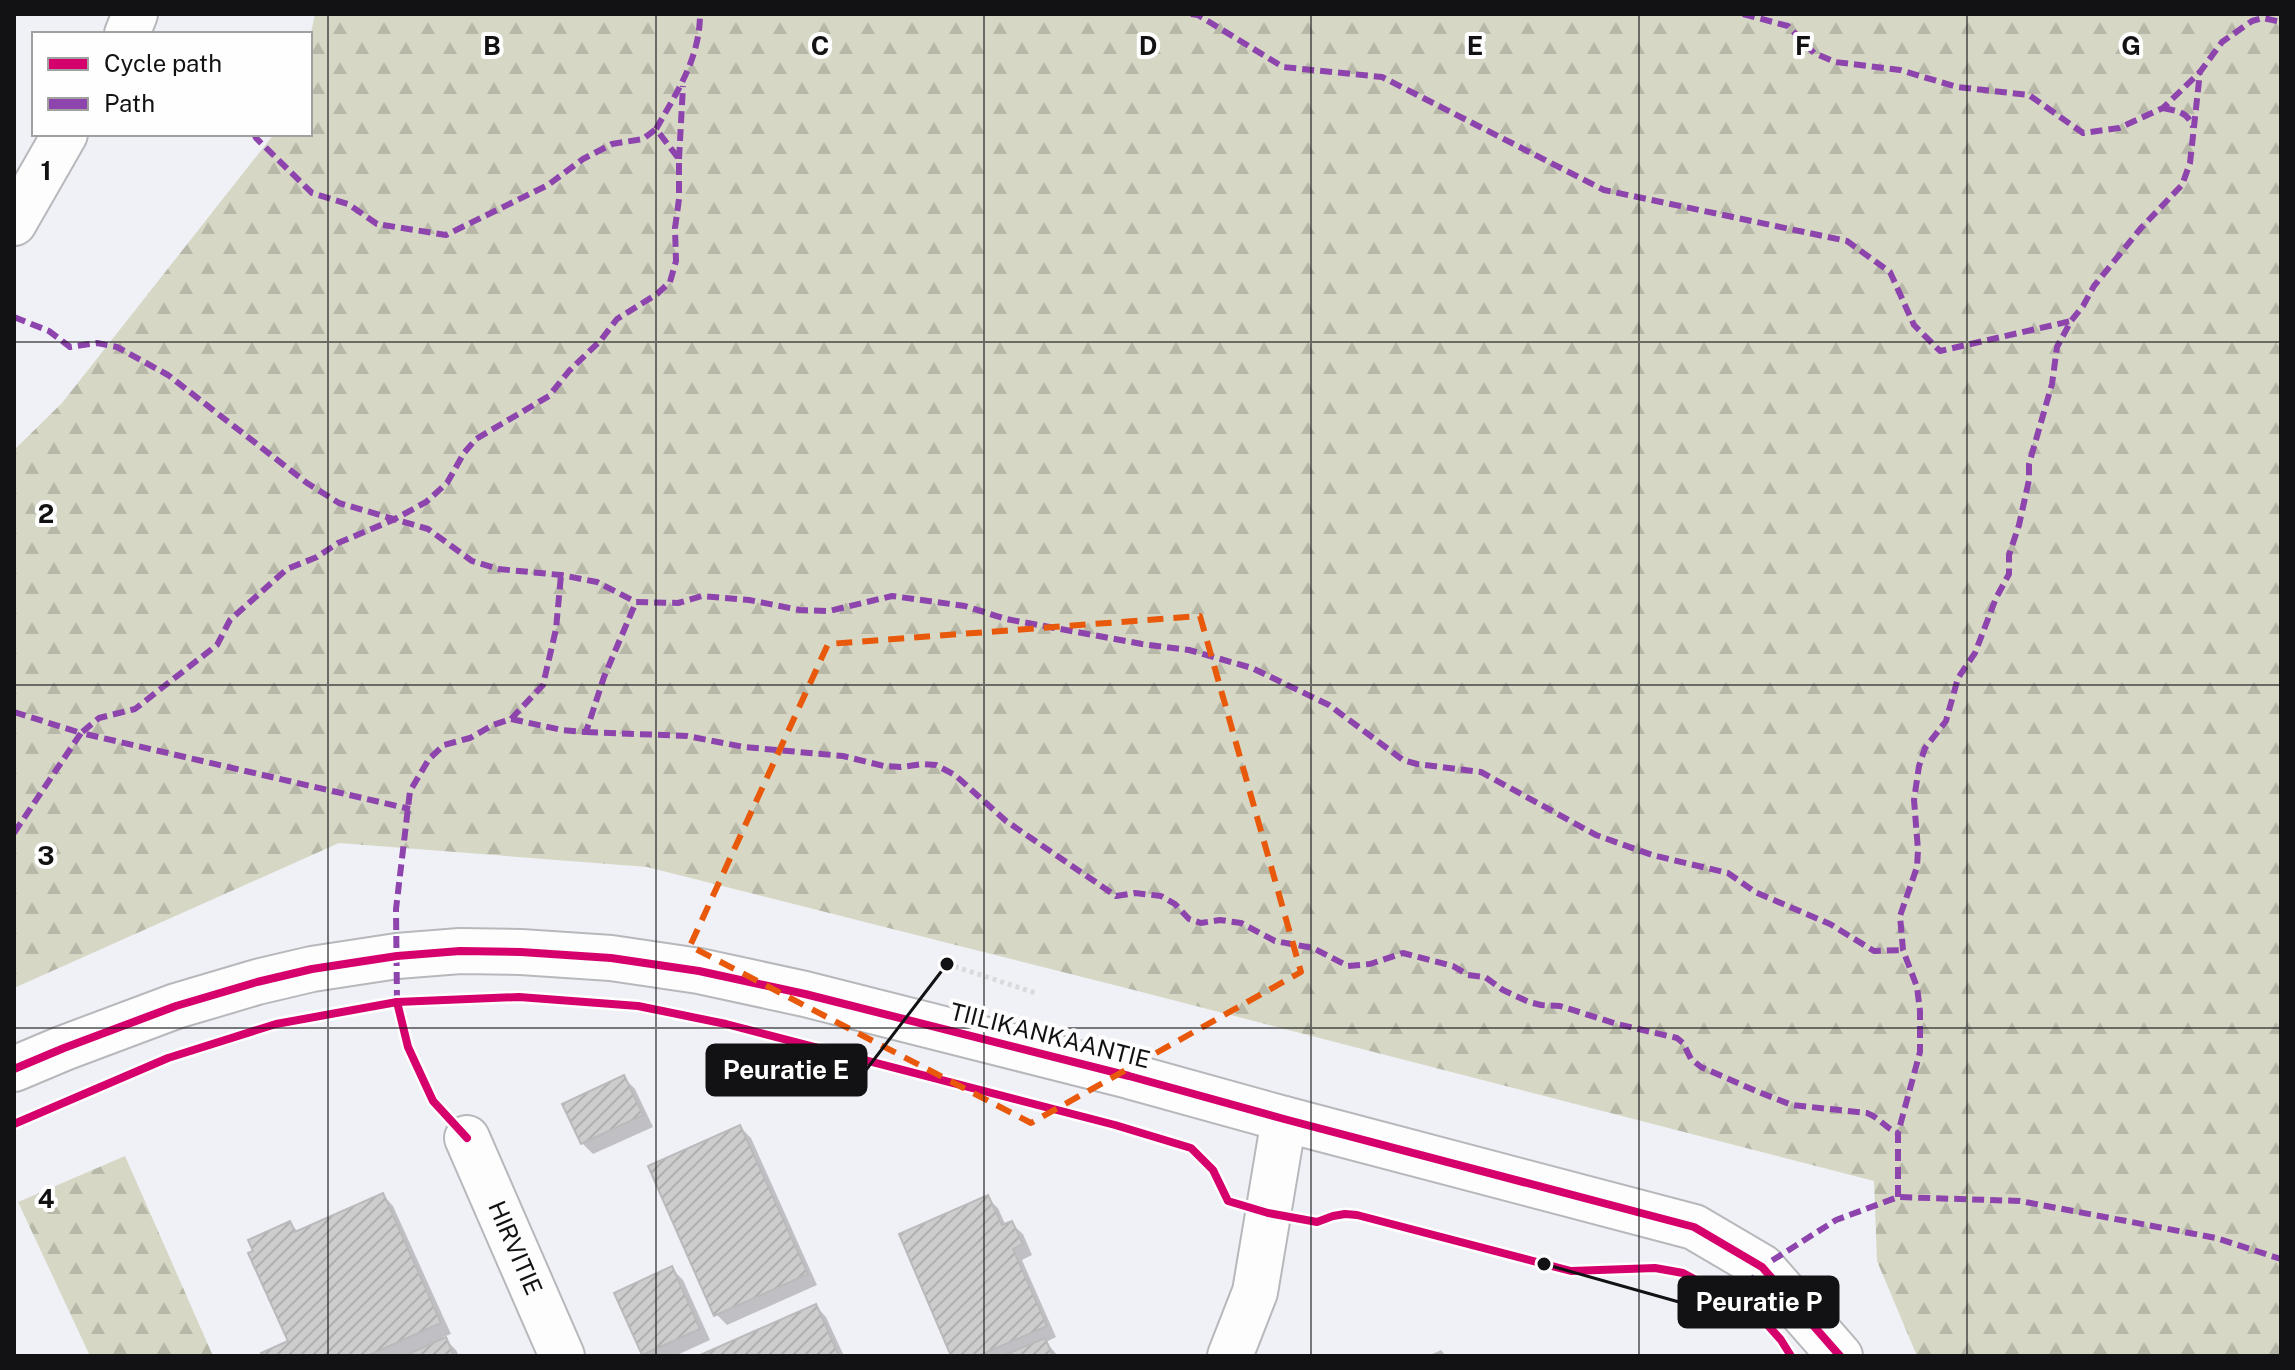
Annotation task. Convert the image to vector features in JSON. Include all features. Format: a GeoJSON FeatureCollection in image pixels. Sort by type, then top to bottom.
{"type":"FeatureCollection","features":[{"type":"Feature","properties":{"kind":"street"},"geometry":{"type":"LineString","coordinates":[[14,223],[64,136]]}},
{"type":"Feature","properties":{"kind":"street","name":"TIILIKANKAANTIE"},"geometry":{"type":"LineString","coordinates":[[14,1069],[176,1006],[257,982],[312,969],[397,956],[460,951],[521,952],[611,958],[699,971],[805,994],[1129,1076],[1694,1227],[1762,1267],[1840,1356]]}},
{"type":"Feature","properties":{"kind":"street"},"geometry":{"type":"LineString","coordinates":[[1230,1356],[1255,1292],[1284,1119]]}},
{"type":"Feature","properties":{"kind":"street","name":"HIRVITIE"},"geometry":{"type":"LineString","coordinates":[[467,1138],[562,1356]]}},
{"type":"Feature","properties":{"kind":"highlighted area"},"geometry":{"type":"Polygon","coordinates":[[[1200,616],[1301,972],[1031,1123],[690,946],[828,644],[1200,616]]]}},
{"type":"Feature","properties":{"kind":"green space"},"geometry":{"type":"Polygon","coordinates":[[[315,14],[2281,14],[2281,1356],[1917,1356],[1877,1261],[1874,1181],[647,867],[339,843],[14,988],[14,450],[62,403],[272,136],[312,136],[311,32],[315,14]]]}},
{"type":"Feature","properties":{"kind":"green space"},"geometry":{"type":"Polygon","coordinates":[[[125,1156],[213,1356],[90,1356],[18,1202],[125,1156]]]}},
{"type":"Feature","properties":{"kind":"building"},"geometry":{"type":"Polygon","coordinates":[[[624,1075],[643,1115],[581,1144],[562,1104],[624,1075]]]}},
{"type":"Feature","properties":{"kind":"building"},"geometry":{"type":"Polygon","coordinates":[[[740,1125],[808,1274],[714,1316],[648,1166],[740,1125]]]}},
{"type":"Feature","properties":{"kind":"building"},"geometry":{"type":"Polygon","coordinates":[[[383,1193],[441,1323],[367,1356],[262,1356],[261,1353],[288,1341],[248,1253],[253,1251],[248,1240],[290,1221],[295,1232],[383,1193]]]}},
{"type":"Feature","properties":{"kind":"building"},"geometry":{"type":"Polygon","coordinates":[[[988,1195],[1002,1225],[1012,1221],[1023,1244],[1013,1249],[1047,1326],[978,1356],[951,1356],[899,1234],[988,1195]]]}},
{"type":"Feature","properties":{"kind":"building"},"geometry":{"type":"Polygon","coordinates":[[[672,1266],[700,1329],[642,1355],[614,1293],[672,1266]]]}},
{"type":"Feature","properties":{"kind":"building"},"geometry":{"type":"Polygon","coordinates":[[[816,1304],[839,1356],[698,1356],[816,1304]]]}},
{"type":"Feature","properties":{"kind":"building"},"geometry":{"type":"Polygon","coordinates":[[[446,1337],[454,1356],[404,1356],[446,1337]]]}},
{"type":"Feature","properties":{"kind":"building"},"geometry":{"type":"Polygon","coordinates":[[[1045,1338],[1053,1356],[1002,1356],[1045,1338]]]}},
{"type":"Feature","properties":{"kind":"marked path"},"geometry":{"type":"LineString","coordinates":[[14,712],[81,733],[99,718],[135,709],[217,645],[230,620],[287,569],[426,502],[447,483],[476,439],[549,396],[617,319],[670,282],[676,261],[679,159],[656,129],[692,60],[700,14]]}},
{"type":"Feature","properties":{"kind":"marked path"},"geometry":{"type":"LineString","coordinates":[[1191,14],[1198,15],[1283,67],[1382,77],[1604,190],[1847,241],[1890,272],[1914,325],[1940,351],[2071,321]]}},
{"type":"Feature","properties":{"kind":"marked path"},"geometry":{"type":"LineString","coordinates":[[1743,14],[1788,26],[1814,53],[1835,62],[1900,70],[1957,87],[2029,95],[2083,133],[2119,128],[2163,108],[2200,72]]}},
{"type":"Feature","properties":{"kind":"marked path"},"geometry":{"type":"LineString","coordinates":[[1898,1197],[1898,1133],[1920,1052],[1917,987],[1903,950],[1900,916],[1917,867],[1914,800],[1919,766],[1925,748],[1946,721],[1958,678],[1975,653],[1996,598],[2009,574],[2009,555],[2029,480],[2029,464],[2052,384],[2057,347],[2094,286],[2141,228],[2182,185],[2190,163],[2200,72],[2222,42],[2252,21],[2263,18],[2281,22]]}},
{"type":"Feature","properties":{"kind":"marked path"},"geometry":{"type":"LineString","coordinates":[[679,159],[683,86]]}},
{"type":"Feature","properties":{"kind":"marked path"},"geometry":{"type":"LineString","coordinates":[[2163,108],[2185,115],[2193,127]]}},
{"type":"Feature","properties":{"kind":"marked path"},"geometry":{"type":"LineString","coordinates":[[255,136],[312,193],[348,204],[377,224],[446,235],[548,185],[583,159],[612,144],[643,139],[656,129]]}},
{"type":"Feature","properties":{"kind":"marked path"},"geometry":{"type":"LineString","coordinates":[[14,317],[49,331],[70,347],[97,343],[117,347],[168,375],[307,483],[339,503],[428,529],[472,561],[498,569],[597,582],[636,602],[678,603],[702,596],[749,600],[800,610],[829,611],[892,596],[965,606],[1006,619],[1189,650],[1252,668],[1329,705],[1403,760],[1481,772],[1596,835],[1652,855],[1728,873],[1755,892],[1830,924],[1874,951],[1903,950]]}},
{"type":"Feature","properties":{"kind":"marked path"},"geometry":{"type":"LineString","coordinates":[[511,719],[543,685],[556,629],[561,575]]}},
{"type":"Feature","properties":{"kind":"marked path"},"geometry":{"type":"LineString","coordinates":[[397,1002],[396,909],[410,791],[429,759],[444,745],[470,738],[511,719],[586,732],[604,677],[636,602]]}},
{"type":"Feature","properties":{"kind":"marked path"},"geometry":{"type":"LineString","coordinates":[[586,732],[687,736],[744,747],[843,756],[884,766],[936,765],[955,775],[1006,821],[1116,896],[1135,893],[1161,896],[1175,904],[1189,919],[1201,923],[1220,920],[1241,923],[1275,941],[1313,948],[1348,966],[1370,964],[1403,953],[1453,966],[1468,975],[1485,977],[1503,990],[1529,1002],[1560,1006],[1677,1038],[1691,1059],[1701,1067],[1756,1091],[1792,1105],[1867,1113],[1898,1133]]}},
{"type":"Feature","properties":{"kind":"marked path"},"geometry":{"type":"LineString","coordinates":[[14,833],[81,733],[410,809]]}},
{"type":"Feature","properties":{"kind":"marked path"},"geometry":{"type":"LineString","coordinates":[[1736,1300],[1762,1267],[1836,1220],[1898,1197],[2020,1201],[2216,1238],[2281,1259]]}},
{"type":"Feature","properties":{"kind":"cycle path"},"geometry":{"type":"LineString","coordinates":[[14,1069],[176,1006],[257,982],[312,969],[397,956],[460,951],[521,952],[611,958],[699,971],[805,994],[1129,1076],[1694,1227],[1762,1267],[1840,1356]]}},
{"type":"Feature","properties":{"kind":"cycle path"},"geometry":{"type":"LineString","coordinates":[[14,1124],[168,1058],[276,1024],[397,1002],[519,997],[638,1006],[726,1024],[1115,1125],[1191,1148],[1213,1170],[1228,1201],[1268,1213],[1317,1222],[1333,1216],[1357,1215],[1571,1271],[1655,1268],[1683,1273],[1757,1313],[1791,1356]]}},
{"type":"Feature","properties":{"kind":"cycle path"},"geometry":{"type":"LineString","coordinates":[[397,1002],[408,1047],[433,1101],[467,1138]]}},
{"type":"Feature","properties":{"kind":"place","name":"Peuratie E"},"geometry":{"type":"Point","coordinates":[947,964]}},
{"type":"Feature","properties":{"kind":"place","name":"Peuratie P"},"geometry":{"type":"Point","coordinates":[1544,1264]}}]}
